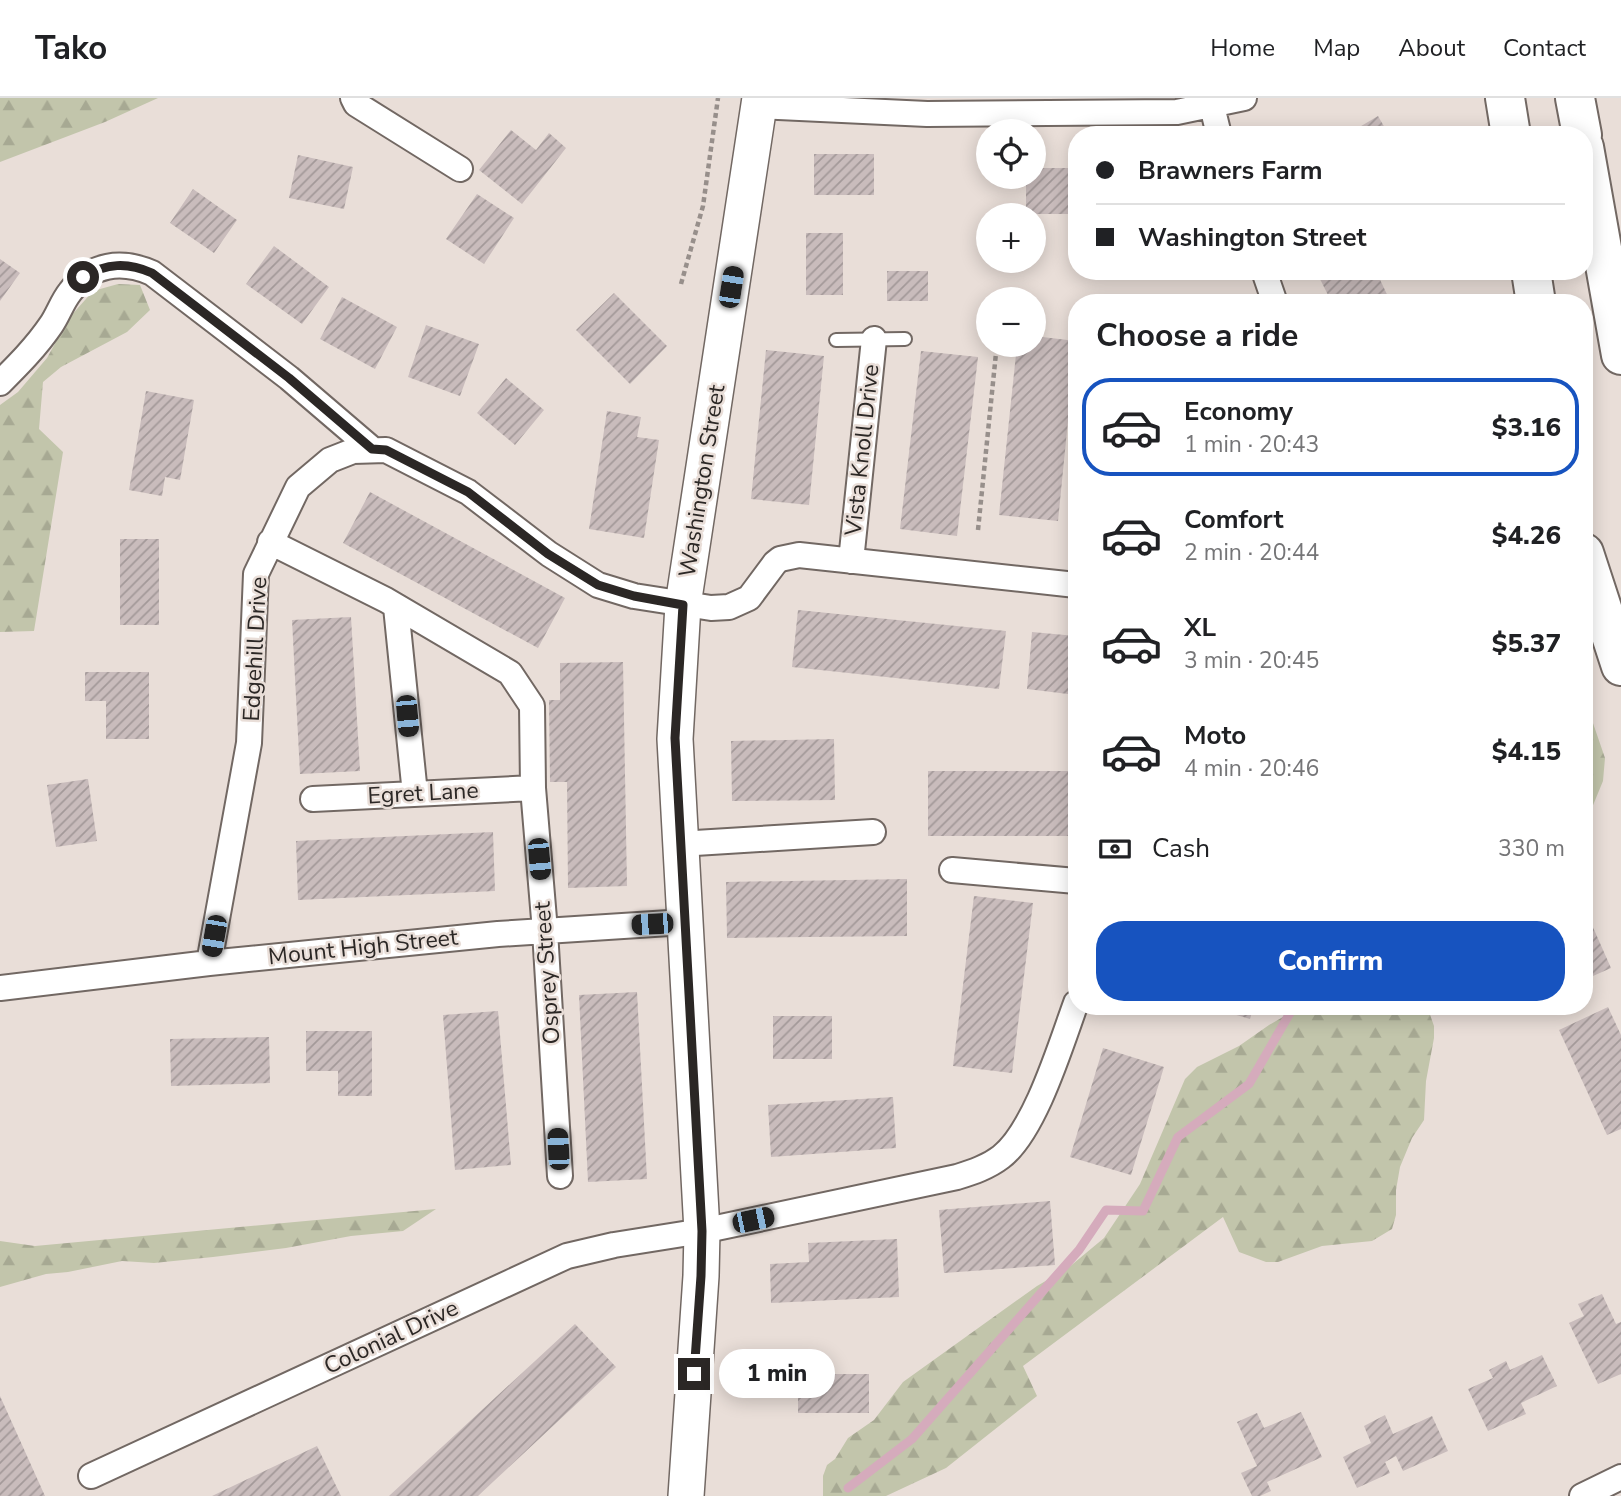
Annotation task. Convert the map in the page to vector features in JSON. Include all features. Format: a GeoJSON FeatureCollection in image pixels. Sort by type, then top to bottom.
{"type":"FeatureCollection","features":[{"type":"Feature","properties":{"kind":"highway"},"geometry":{"type":"LineString","coordinates":[[1505,98],[1510,126]]}},
{"type":"Feature","properties":{"kind":"highway"},"geometry":{"type":"LineString","coordinates":[[1575,98],[1580,126]]}},
{"type":"Feature","properties":{"kind":"highway"},"geometry":{"type":"LineString","coordinates":[[1593,198],[1621,355]]}},
{"type":"Feature","properties":{"kind":"highway"},"geometry":{"type":"LineString","coordinates":[[1593,580],[1621,666]]}},
{"type":"Feature","properties":{"kind":"street"},"geometry":{"type":"LineString","coordinates":[[353,98],[356,104],[460,169]]}},
{"type":"Feature","properties":{"kind":"street"},"geometry":{"type":"LineString","coordinates":[[759,102],[927,114],[1177,112],[1244,98]]}},
{"type":"Feature","properties":{"kind":"street","name":"Washington Street"},"geometry":{"type":"LineString","coordinates":[[686,1496],[702,1231],[675,738],[683,605],[759,102]]}},
{"type":"Feature","properties":{"kind":"street"},"geometry":{"type":"LineString","coordinates":[[1212,106],[1217,126]]}},
{"type":"Feature","properties":{"kind":"street"},"geometry":{"type":"LineString","coordinates":[[0,383],[27,356],[51,324],[69,292],[83,277],[97,269],[117,264],[137,267],[152,273],[289,378],[372,449],[386,450],[468,492],[548,554],[598,585],[634,596],[719,609],[743,602],[775,563],[786,557],[799,555],[1068,585]]}},
{"type":"Feature","properties":{"kind":"street","name":"Vista Knoll Drive"},"geometry":{"type":"LineString","coordinates":[[851,561],[874,339]]}},
{"type":"Feature","properties":{"kind":"street","name":"Edgehill Drive"},"geometry":{"type":"LineString","coordinates":[[209,963],[249,743],[256,574],[298,487],[330,460],[352,451],[372,449]]}},
{"type":"Feature","properties":{"kind":"street","name":"Osprey Street"},"geometry":{"type":"LineString","coordinates":[[270,542],[396,607],[510,673],[532,706],[533,788],[545,930],[560,1176]]}},
{"type":"Feature","properties":{"kind":"street"},"geometry":{"type":"LineString","coordinates":[[396,607],[415,793]]}},
{"type":"Feature","properties":{"kind":"street","name":"Egret Lane"},"geometry":{"type":"LineString","coordinates":[[313,799],[533,788]]}},
{"type":"Feature","properties":{"kind":"street"},"geometry":{"type":"LineString","coordinates":[[679,844],[873,832]]}},
{"type":"Feature","properties":{"kind":"street"},"geometry":{"type":"LineString","coordinates":[[952,870],[1068,880]]}},
{"type":"Feature","properties":{"kind":"street","name":"Mount High Street"},"geometry":{"type":"LineString","coordinates":[[0,988],[209,963],[545,930],[685,922]]}},
{"type":"Feature","properties":{"kind":"street","name":"Colonial Drive"},"geometry":{"type":"LineString","coordinates":[[91,1476],[567,1256],[614,1245],[702,1231],[978,1171],[1002,1157],[1021,1136],[1032,1118],[1071,1015]]}},
{"type":"Feature","properties":{"kind":"street"},"geometry":{"type":"LineString","coordinates":[[1582,1496],[1621,1477]]}},
{"type":"Feature","properties":{"kind":"lane"},"geometry":{"type":"LineString","coordinates":[[836,340],[905,339]]}},
{"type":"Feature","properties":{"kind":"path"},"geometry":{"type":"LineString","coordinates":[[681,284],[702,206],[718,98]]}},
{"type":"Feature","properties":{"kind":"path"},"geometry":{"type":"LineString","coordinates":[[978,530],[996,357]]}},
{"type":"Feature","properties":{"kind":"green space"},"geometry":{"type":"Polygon","coordinates":[[[0,98],[158,98],[105,122],[0,162],[0,98]]]}},
{"type":"Feature","properties":{"kind":"green space"},"geometry":{"type":"Polygon","coordinates":[[[118,284],[140,285],[150,310],[127,332],[61,367],[43,382],[39,429],[63,452],[34,631],[0,632],[0,405],[18,392],[47,358],[69,318],[93,291],[118,284]]]}},
{"type":"Feature","properties":{"kind":"green space"},"geometry":{"type":"Polygon","coordinates":[[[1593,723],[1605,758],[1603,781],[1593,805],[1593,723]]]}},
{"type":"Feature","properties":{"kind":"green space"},"geometry":{"type":"Polygon","coordinates":[[[1286,1015],[1430,1015],[1434,1038],[1426,1081],[1424,1120],[1412,1138],[1400,1167],[1396,1215],[1392,1229],[1372,1241],[1322,1246],[1278,1262],[1266,1262],[1239,1252],[1223,1217],[1023,1366],[1037,1396],[946,1468],[886,1496],[823,1496],[823,1476],[827,1465],[835,1459],[848,1438],[874,1420],[903,1382],[1037,1286],[1068,1268],[1104,1238],[1140,1184],[1185,1079],[1197,1067],[1239,1046],[1286,1015]]]}},
{"type":"Feature","properties":{"kind":"green space"},"geometry":{"type":"Polygon","coordinates":[[[436,1209],[403,1231],[213,1257],[154,1263],[122,1261],[46,1274],[0,1287],[0,1241],[35,1246],[436,1209]]]}},
{"type":"Feature","properties":{"kind":"building"},"geometry":{"type":"Polygon","coordinates":[[[1378,116],[1384,126],[1361,126],[1378,116]]]}},
{"type":"Feature","properties":{"kind":"building"},"geometry":{"type":"Polygon","coordinates":[[[511,130],[536,150],[549,133],[566,148],[522,204],[479,170],[511,130]]]}},
{"type":"Feature","properties":{"kind":"building"},"geometry":{"type":"Polygon","coordinates":[[[814,154],[874,154],[874,195],[814,195],[814,154]]]}},
{"type":"Feature","properties":{"kind":"building"},"geometry":{"type":"Polygon","coordinates":[[[298,155],[353,167],[344,209],[289,198],[298,155]]]}},
{"type":"Feature","properties":{"kind":"building"},"geometry":{"type":"Polygon","coordinates":[[[1046,168],[1068,168],[1068,214],[1046,214],[1046,203],[1026,203],[1026,189],[1046,189],[1046,168]]]}},
{"type":"Feature","properties":{"kind":"building"},"geometry":{"type":"Polygon","coordinates":[[[193,189],[237,220],[214,253],[170,223],[193,189]]]}},
{"type":"Feature","properties":{"kind":"building"},"geometry":{"type":"Polygon","coordinates":[[[477,194],[514,218],[484,264],[446,239],[477,194]]]}},
{"type":"Feature","properties":{"kind":"building"},"geometry":{"type":"Polygon","coordinates":[[[806,233],[843,233],[843,295],[806,295],[806,233]]]}},
{"type":"Feature","properties":{"kind":"building"},"geometry":{"type":"Polygon","coordinates":[[[274,246],[329,287],[302,324],[246,284],[274,246]]]}},
{"type":"Feature","properties":{"kind":"building"},"geometry":{"type":"Polygon","coordinates":[[[0,259],[20,273],[0,301],[0,259]]]}},
{"type":"Feature","properties":{"kind":"building"},"geometry":{"type":"Polygon","coordinates":[[[887,271],[928,271],[928,301],[887,301],[887,271]]]}},
{"type":"Feature","properties":{"kind":"building"},"geometry":{"type":"Polygon","coordinates":[[[1320,280],[1380,280],[1387,294],[1328,294],[1320,280]]]}},
{"type":"Feature","properties":{"kind":"building"},"geometry":{"type":"Polygon","coordinates":[[[614,293],[667,346],[630,384],[576,330],[614,293]]]}},
{"type":"Feature","properties":{"kind":"building"},"geometry":{"type":"Polygon","coordinates":[[[342,297],[397,327],[375,369],[320,339],[342,297]]]}},
{"type":"Feature","properties":{"kind":"building"},"geometry":{"type":"Polygon","coordinates":[[[426,325],[479,344],[460,396],[408,377],[426,325]]]}},
{"type":"Feature","properties":{"kind":"building"},"geometry":{"type":"Polygon","coordinates":[[[1046,337],[1068,340],[1068,421],[1058,521],[999,515],[1016,357],[1046,357],[1046,337]]]}},
{"type":"Feature","properties":{"kind":"building"},"geometry":{"type":"Polygon","coordinates":[[[766,350],[824,356],[809,505],[751,499],[766,350]]]}},
{"type":"Feature","properties":{"kind":"building"},"geometry":{"type":"Polygon","coordinates":[[[921,351],[978,357],[957,536],[900,529],[921,351]]]}},
{"type":"Feature","properties":{"kind":"building"},"geometry":{"type":"Polygon","coordinates":[[[506,378],[544,410],[515,445],[477,413],[506,378]]]}},
{"type":"Feature","properties":{"kind":"building"},"geometry":{"type":"Polygon","coordinates":[[[146,391],[194,400],[180,480],[165,477],[162,496],[129,490],[146,391]]]}},
{"type":"Feature","properties":{"kind":"building"},"geometry":{"type":"Polygon","coordinates":[[[607,411],[641,417],[637,437],[659,440],[644,538],[589,529],[607,411]]]}},
{"type":"Feature","properties":{"kind":"building"},"geometry":{"type":"Polygon","coordinates":[[[370,492],[565,598],[538,648],[343,543],[370,492]]]}},
{"type":"Feature","properties":{"kind":"building"},"geometry":{"type":"Polygon","coordinates":[[[120,539],[159,539],[159,625],[120,625],[120,539]]]}},
{"type":"Feature","properties":{"kind":"building"},"geometry":{"type":"Polygon","coordinates":[[[798,610],[1006,631],[999,689],[792,667],[798,610]]]}},
{"type":"Feature","properties":{"kind":"building"},"geometry":{"type":"Polygon","coordinates":[[[351,617],[360,771],[300,774],[292,620],[351,617]]]}},
{"type":"Feature","properties":{"kind":"building"},"geometry":{"type":"Polygon","coordinates":[[[1032,632],[1068,635],[1068,694],[1027,689],[1032,632]]]}},
{"type":"Feature","properties":{"kind":"building"},"geometry":{"type":"Polygon","coordinates":[[[623,662],[627,886],[568,888],[567,782],[550,782],[549,700],[560,700],[560,663],[623,662]]]}},
{"type":"Feature","properties":{"kind":"building"},"geometry":{"type":"Polygon","coordinates":[[[85,672],[149,672],[149,739],[106,739],[106,701],[85,701],[85,672]]]}},
{"type":"Feature","properties":{"kind":"building"},"geometry":{"type":"Polygon","coordinates":[[[834,739],[835,800],[732,801],[731,741],[834,739]]]}},
{"type":"Feature","properties":{"kind":"building"},"geometry":{"type":"Polygon","coordinates":[[[928,771],[1068,771],[1068,836],[928,836],[928,771]]]}},
{"type":"Feature","properties":{"kind":"building"},"geometry":{"type":"Polygon","coordinates":[[[88,779],[97,841],[56,847],[47,785],[88,779]]]}},
{"type":"Feature","properties":{"kind":"building"},"geometry":{"type":"Polygon","coordinates":[[[493,832],[495,891],[298,900],[296,841],[493,832]]]}},
{"type":"Feature","properties":{"kind":"building"},"geometry":{"type":"Polygon","coordinates":[[[907,879],[907,936],[727,938],[726,882],[907,879]]]}},
{"type":"Feature","properties":{"kind":"building"},"geometry":{"type":"Polygon","coordinates":[[[974,896],[1033,903],[1012,1073],[953,1066],[974,896]]]}},
{"type":"Feature","properties":{"kind":"building"},"geometry":{"type":"Polygon","coordinates":[[[1593,927],[1611,968],[1593,976],[1593,927]]]}},
{"type":"Feature","properties":{"kind":"building"},"geometry":{"type":"Polygon","coordinates":[[[637,992],[647,1179],[588,1182],[579,995],[637,992]]]}},
{"type":"Feature","properties":{"kind":"building"},"geometry":{"type":"Polygon","coordinates":[[[1608,1007],[1621,1035],[1621,1129],[1607,1135],[1559,1030],[1608,1007]]]}},
{"type":"Feature","properties":{"kind":"building"},"geometry":{"type":"Polygon","coordinates":[[[498,1011],[511,1165],[455,1170],[443,1015],[498,1011]]]}},
{"type":"Feature","properties":{"kind":"building"},"geometry":{"type":"Polygon","coordinates":[[[773,1016],[832,1016],[832,1059],[773,1059],[773,1016]]]}},
{"type":"Feature","properties":{"kind":"building"},"geometry":{"type":"Polygon","coordinates":[[[306,1031],[372,1031],[372,1096],[338,1096],[338,1071],[306,1071],[306,1031]]]}},
{"type":"Feature","properties":{"kind":"building"},"geometry":{"type":"Polygon","coordinates":[[[269,1037],[270,1083],[171,1086],[170,1039],[269,1037]]]}},
{"type":"Feature","properties":{"kind":"building"},"geometry":{"type":"Polygon","coordinates":[[[1103,1048],[1164,1067],[1131,1175],[1070,1157],[1103,1048]]]}},
{"type":"Feature","properties":{"kind":"building"},"geometry":{"type":"Polygon","coordinates":[[[893,1097],[896,1148],[771,1157],[768,1105],[893,1097]]]}},
{"type":"Feature","properties":{"kind":"building"},"geometry":{"type":"Polygon","coordinates":[[[1050,1201],[1055,1265],[944,1273],[939,1210],[1050,1201]]]}},
{"type":"Feature","properties":{"kind":"building"},"geometry":{"type":"Polygon","coordinates":[[[897,1239],[899,1297],[771,1303],[770,1264],[809,1262],[808,1243],[897,1239]]]}},
{"type":"Feature","properties":{"kind":"building"},"geometry":{"type":"Polygon","coordinates":[[[1602,1294],[1616,1324],[1621,1322],[1621,1374],[1598,1384],[1569,1323],[1584,1316],[1578,1304],[1602,1294]]]}},
{"type":"Feature","properties":{"kind":"building"},"geometry":{"type":"Polygon","coordinates":[[[575,1324],[616,1367],[478,1496],[389,1496],[575,1324]]]}},
{"type":"Feature","properties":{"kind":"building"},"geometry":{"type":"Polygon","coordinates":[[[1542,1355],[1557,1386],[1521,1403],[1526,1414],[1488,1431],[1468,1389],[1493,1378],[1489,1370],[1506,1361],[1510,1370],[1542,1355]]]}},
{"type":"Feature","properties":{"kind":"building"},"geometry":{"type":"Polygon","coordinates":[[[798,1374],[869,1374],[869,1413],[798,1413],[798,1374]]]}},
{"type":"Feature","properties":{"kind":"building"},"geometry":{"type":"Polygon","coordinates":[[[0,1396],[45,1496],[0,1496],[0,1396]]]}},
{"type":"Feature","properties":{"kind":"building"},"geometry":{"type":"Polygon","coordinates":[[[1301,1412],[1322,1457],[1267,1482],[1271,1491],[1252,1496],[1241,1473],[1257,1466],[1237,1422],[1257,1413],[1264,1428],[1301,1412]]]}},
{"type":"Feature","properties":{"kind":"building"},"geometry":{"type":"Polygon","coordinates":[[[1385,1415],[1393,1434],[1432,1416],[1448,1451],[1403,1471],[1396,1456],[1385,1462],[1390,1473],[1357,1488],[1343,1457],[1371,1443],[1364,1426],[1385,1415]]]}},
{"type":"Feature","properties":{"kind":"building"},"geometry":{"type":"Polygon","coordinates":[[[317,1446],[341,1496],[212,1496],[317,1446]]]}},
{"type":"Feature","properties":{"kind":"waterway"},"geometry":{"type":"LineString","coordinates":[[848,1488],[912,1439],[1079,1250],[1106,1210],[1143,1211],[1178,1137],[1249,1084],[1289,1015]]}},
{"type":"Feature","properties":{"kind":"route"},"geometry":{"type":"LineString","coordinates":[[83,277],[97,269],[117,264],[152,273],[289,378],[372,449],[386,450],[468,492],[548,554],[598,585],[634,596],[683,605],[675,738],[702,1231],[694,1374]]}}]}
